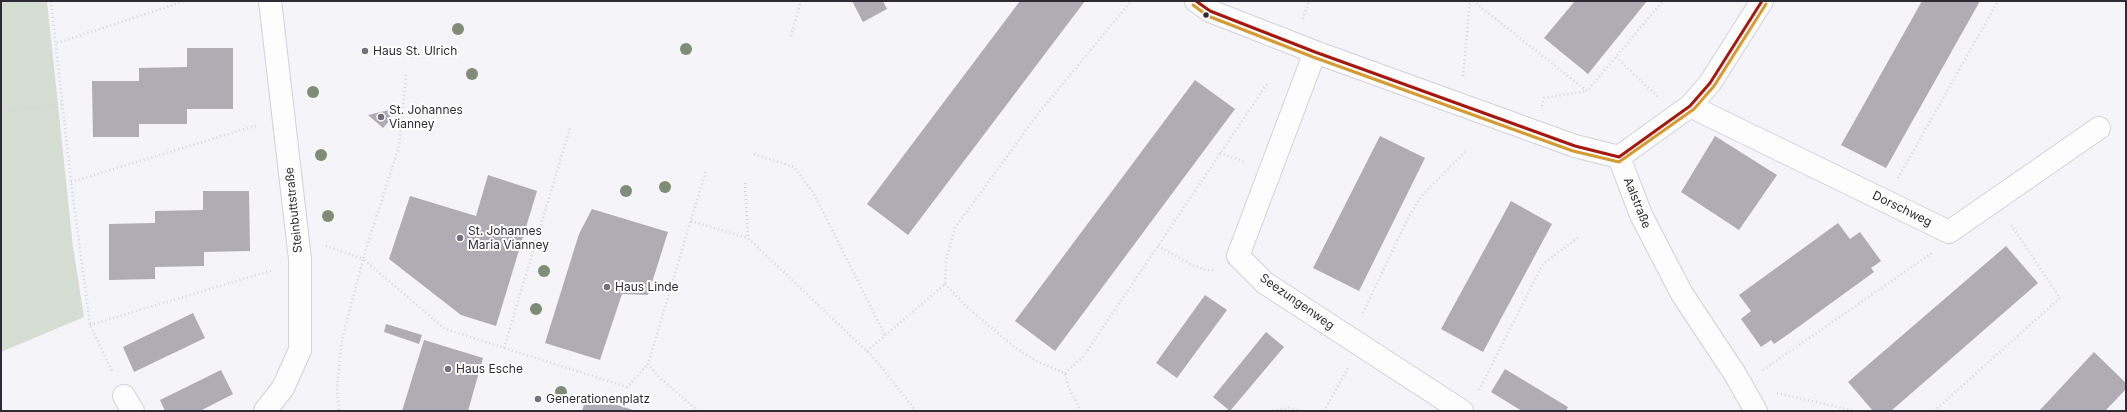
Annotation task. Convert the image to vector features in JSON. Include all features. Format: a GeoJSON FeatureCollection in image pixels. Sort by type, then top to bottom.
{"type":"FeatureCollection","features":[{"type":"Feature","properties":{"kind":"street","name":"Steinbuttstraße"},"geometry":{"type":"LineString","coordinates":[[265,411],[283,388],[300,350],[300,259],[270,1]]}},
{"type":"Feature","properties":{"kind":"street"},"geometry":{"type":"LineString","coordinates":[[1196,1],[1210,11],[1315,52],[1575,146],[1619,157],[1690,106],[1710,83],[1762,1]]}},
{"type":"Feature","properties":{"kind":"street","name":"Seezungenweg"},"geometry":{"type":"LineString","coordinates":[[1315,52],[1238,256],[1265,283],[1356,342],[1468,404]]}},
{"type":"Feature","properties":{"kind":"street","name":"Dorschweg"},"geometry":{"type":"LineString","coordinates":[[1690,106],[1949,232]]}},
{"type":"Feature","properties":{"kind":"street"},"geometry":{"type":"LineString","coordinates":[[1949,232],[2099,128]]}},
{"type":"Feature","properties":{"kind":"street","name":"Aalstraße"},"geometry":{"type":"LineString","coordinates":[[1619,157],[1641,215],[1671,274],[1684,298],[1742,385],[1756,411]]}},
{"type":"Feature","properties":{"kind":"path"},"geometry":{"type":"LineString","coordinates":[[51,1],[57,43],[71,182],[90,325],[129,403]]}},
{"type":"Feature","properties":{"kind":"path"},"geometry":{"type":"LineString","coordinates":[[57,43],[185,1]]}},
{"type":"Feature","properties":{"kind":"path"},"geometry":{"type":"LineString","coordinates":[[791,36],[802,1]]}},
{"type":"Feature","properties":{"kind":"path"},"geometry":{"type":"LineString","coordinates":[[1065,372],[1038,362],[1014,347],[966,306],[945,284],[946,258],[955,228],[1037,115],[1131,1]]}},
{"type":"Feature","properties":{"kind":"path"},"geometry":{"type":"LineString","coordinates":[[1472,1],[1587,91]]}},
{"type":"Feature","properties":{"kind":"path"},"geometry":{"type":"LineString","coordinates":[[1460,105],[1472,1]]}},
{"type":"Feature","properties":{"kind":"path"},"geometry":{"type":"LineString","coordinates":[[1534,131],[1544,98],[1587,91],[1663,1]]}},
{"type":"Feature","properties":{"kind":"path"},"geometry":{"type":"LineString","coordinates":[[1885,201],[1998,1]]}},
{"type":"Feature","properties":{"kind":"path"},"geometry":{"type":"LineString","coordinates":[[1616,57],[1649,88]]}},
{"type":"Feature","properties":{"kind":"path"},"geometry":{"type":"LineString","coordinates":[[339,411],[337,386],[342,340],[363,259],[398,146],[406,75]]}},
{"type":"Feature","properties":{"kind":"path"},"geometry":{"type":"LineString","coordinates":[[1065,372],[1083,357],[1267,84]]}},
{"type":"Feature","properties":{"kind":"path"},"geometry":{"type":"LineString","coordinates":[[1,112],[62,104]]}},
{"type":"Feature","properties":{"kind":"path"},"geometry":{"type":"LineString","coordinates":[[71,182],[284,117]]}},
{"type":"Feature","properties":{"kind":"path"},"geometry":{"type":"LineString","coordinates":[[504,348],[570,128]]}},
{"type":"Feature","properties":{"kind":"path"},"geometry":{"type":"LineString","coordinates":[[1324,411],[1356,342],[1408,218],[1423,194],[1465,152]]}},
{"type":"Feature","properties":{"kind":"path"},"geometry":{"type":"LineString","coordinates":[[754,154],[794,167],[814,194],[885,336]]}},
{"type":"Feature","properties":{"kind":"path"},"geometry":{"type":"LineString","coordinates":[[90,325],[278,269],[325,245],[363,259],[445,330],[627,388],[648,364],[706,170]]}},
{"type":"Feature","properties":{"kind":"path"},"geometry":{"type":"LineString","coordinates":[[745,183],[748,238]]}},
{"type":"Feature","properties":{"kind":"path"},"geometry":{"type":"LineString","coordinates":[[1934,411],[2060,298],[1995,201]]}},
{"type":"Feature","properties":{"kind":"path"},"geometry":{"type":"LineString","coordinates":[[691,221],[748,238],[867,351],[916,411]]}},
{"type":"Feature","properties":{"kind":"path"},"geometry":{"type":"LineString","coordinates":[[1742,385],[1930,255],[1949,232]]}},
{"type":"Feature","properties":{"kind":"path"},"geometry":{"type":"LineString","coordinates":[[1468,404],[1543,264],[1580,236]]}},
{"type":"Feature","properties":{"kind":"path"},"geometry":{"type":"LineString","coordinates":[[1158,246],[1194,266]]}},
{"type":"Feature","properties":{"kind":"path"},"geometry":{"type":"LineString","coordinates":[[867,351],[945,284]]}},
{"type":"Feature","properties":{"kind":"path"},"geometry":{"type":"LineString","coordinates":[[648,364],[659,377],[698,411]]}},
{"type":"Feature","properties":{"kind":"path"},"geometry":{"type":"LineString","coordinates":[[1065,372],[1068,386],[1081,411]]}},
{"type":"Feature","properties":{"kind":"path"},"geometry":{"type":"LineString","coordinates":[[1742,385],[1854,411]]}},
{"type":"Feature","properties":{"kind":"path"},"geometry":{"type":"LineString","coordinates":[[1273,411],[1289,408],[1302,411]]}},
{"type":"Feature","properties":{"kind":"shaded area"},"geometry":{"type":"Polygon","coordinates":[[[1,1],[47,1],[73,247],[84,317],[1,352],[1,1]]]}},
{"type":"Feature","properties":{"kind":"building"},"geometry":{"type":"Polygon","coordinates":[[[852,1],[883,1],[887,9],[863,22],[852,1]]]}},
{"type":"Feature","properties":{"kind":"building"},"geometry":{"type":"Polygon","coordinates":[[[1020,1],[1085,1],[908,235],[867,204],[1020,1]]]}},
{"type":"Feature","properties":{"kind":"building"},"geometry":{"type":"Polygon","coordinates":[[[1575,1],[1647,1],[1588,74],[1544,38],[1575,1]]]}},
{"type":"Feature","properties":{"kind":"building"},"geometry":{"type":"Polygon","coordinates":[[[1922,1],[1980,1],[1886,168],[1841,145],[1922,1]]]}},
{"type":"Feature","properties":{"kind":"building"},"geometry":{"type":"Polygon","coordinates":[[[187,48],[233,48],[233,109],[187,109],[187,124],[139,124],[139,137],[93,137],[92,81],[139,81],[139,68],[187,67],[187,48]]]}},
{"type":"Feature","properties":{"kind":"building"},"geometry":{"type":"Polygon","coordinates":[[[1195,80],[1235,109],[1055,351],[1015,321],[1195,80]]]}},
{"type":"Feature","properties":{"kind":"building","name":"St. Johannes Vianney"},"geometry":{"type":"Polygon","coordinates":[[[389,110],[391,119],[383,128],[368,115],[389,110]]]}},
{"type":"Feature","properties":{"kind":"building"},"geometry":{"type":"Polygon","coordinates":[[[1380,136],[1425,158],[1359,291],[1313,268],[1380,136]]]}},
{"type":"Feature","properties":{"kind":"building"},"geometry":{"type":"Polygon","coordinates":[[[1715,136],[1777,175],[1739,230],[1681,192],[1715,136]]]}},
{"type":"Feature","properties":{"kind":"building","name":"St. Johannes Maria Vianney"},"geometry":{"type":"Polygon","coordinates":[[[488,175],[537,191],[496,326],[461,315],[389,259],[410,196],[476,216],[488,175]]]}},
{"type":"Feature","properties":{"kind":"building"},"geometry":{"type":"Polygon","coordinates":[[[203,191],[249,191],[250,251],[204,252],[204,266],[155,267],[155,279],[109,280],[109,224],[155,223],[155,211],[203,210],[203,191]]]}},
{"type":"Feature","properties":{"kind":"building"},"geometry":{"type":"Polygon","coordinates":[[[1511,201],[1552,224],[1483,352],[1441,329],[1511,201]]]}},
{"type":"Feature","properties":{"kind":"building","name":"Haus Linde"},"geometry":{"type":"Polygon","coordinates":[[[592,209],[668,232],[648,295],[622,294],[600,360],[545,343],[579,234],[592,209]]]}},
{"type":"Feature","properties":{"kind":"building"},"geometry":{"type":"Polygon","coordinates":[[[1838,223],[1850,239],[1860,232],[1881,261],[1871,268],[1874,272],[1790,333],[1774,344],[1771,340],[1761,347],[1741,319],[1751,311],[1739,295],[1838,223]]]}},
{"type":"Feature","properties":{"kind":"building"},"geometry":{"type":"Polygon","coordinates":[[[2006,246],[2038,283],[1891,411],[1873,411],[1848,382],[2006,246]]]}},
{"type":"Feature","properties":{"kind":"building"},"geometry":{"type":"Polygon","coordinates":[[[1205,295],[1227,310],[1177,378],[1156,363],[1205,295]]]}},
{"type":"Feature","properties":{"kind":"building"},"geometry":{"type":"Polygon","coordinates":[[[193,313],[205,338],[134,372],[123,347],[193,313]]]}},
{"type":"Feature","properties":{"kind":"building"},"geometry":{"type":"Polygon","coordinates":[[[386,324],[422,335],[419,344],[384,332],[386,324]]]}},
{"type":"Feature","properties":{"kind":"building"},"geometry":{"type":"Polygon","coordinates":[[[1266,332],[1284,347],[1230,411],[1213,397],[1266,332]]]}},
{"type":"Feature","properties":{"kind":"building","name":"Haus Esche"},"geometry":{"type":"Polygon","coordinates":[[[424,340],[483,358],[468,411],[402,411],[424,340]]]}},
{"type":"Feature","properties":{"kind":"building"},"geometry":{"type":"Polygon","coordinates":[[[2094,352],[2126,383],[2126,389],[2105,411],[2039,411],[2094,352]]]}},
{"type":"Feature","properties":{"kind":"building"},"geometry":{"type":"Polygon","coordinates":[[[1505,369],[1568,407],[1566,411],[1522,411],[1491,392],[1505,369]]]}},
{"type":"Feature","properties":{"kind":"building"},"geometry":{"type":"Polygon","coordinates":[[[221,370],[233,394],[200,411],[165,411],[160,400],[221,370]]]}},
{"type":"Feature","properties":{"kind":"building"},"geometry":{"type":"Polygon","coordinates":[[[587,395],[636,411],[582,411],[587,395]]]}},
{"type":"Feature","properties":{"kind":"transit line"},"geometry":{"type":"LineString","coordinates":[[1196,1],[1210,11],[1315,52],[1575,146],[1619,157]]}},
{"type":"Feature","properties":{"kind":"transit line"},"geometry":{"type":"LineString","coordinates":[[1619,157],[1690,106],[1710,83],[1762,1]]}},
{"type":"Feature","properties":{"kind":"transit line"},"geometry":{"type":"LineString","coordinates":[[1193,5],[1208,16],[1313,57],[1573,151],[1619,162],[1694,109],[1714,86],[1766,4]]}},
{"type":"Feature","properties":{"kind":"place","name":"Haus St. Ulrich"},"geometry":{"type":"Point","coordinates":[365,51]}},
{"type":"Feature","properties":{"kind":"place","name":"St. Johannes Vianney"},"geometry":{"type":"Point","coordinates":[381,117]}},
{"type":"Feature","properties":{"kind":"place","name":"St. Johannes Maria Vianney"},"geometry":{"type":"Point","coordinates":[460,238]}},
{"type":"Feature","properties":{"kind":"place","name":"Haus Linde"},"geometry":{"type":"Point","coordinates":[607,287]}},
{"type":"Feature","properties":{"kind":"place","name":"Haus Esche"},"geometry":{"type":"Point","coordinates":[448,369]}},
{"type":"Feature","properties":{"kind":"place","name":"Generationenplatz"},"geometry":{"type":"Point","coordinates":[538,399]}}]}
